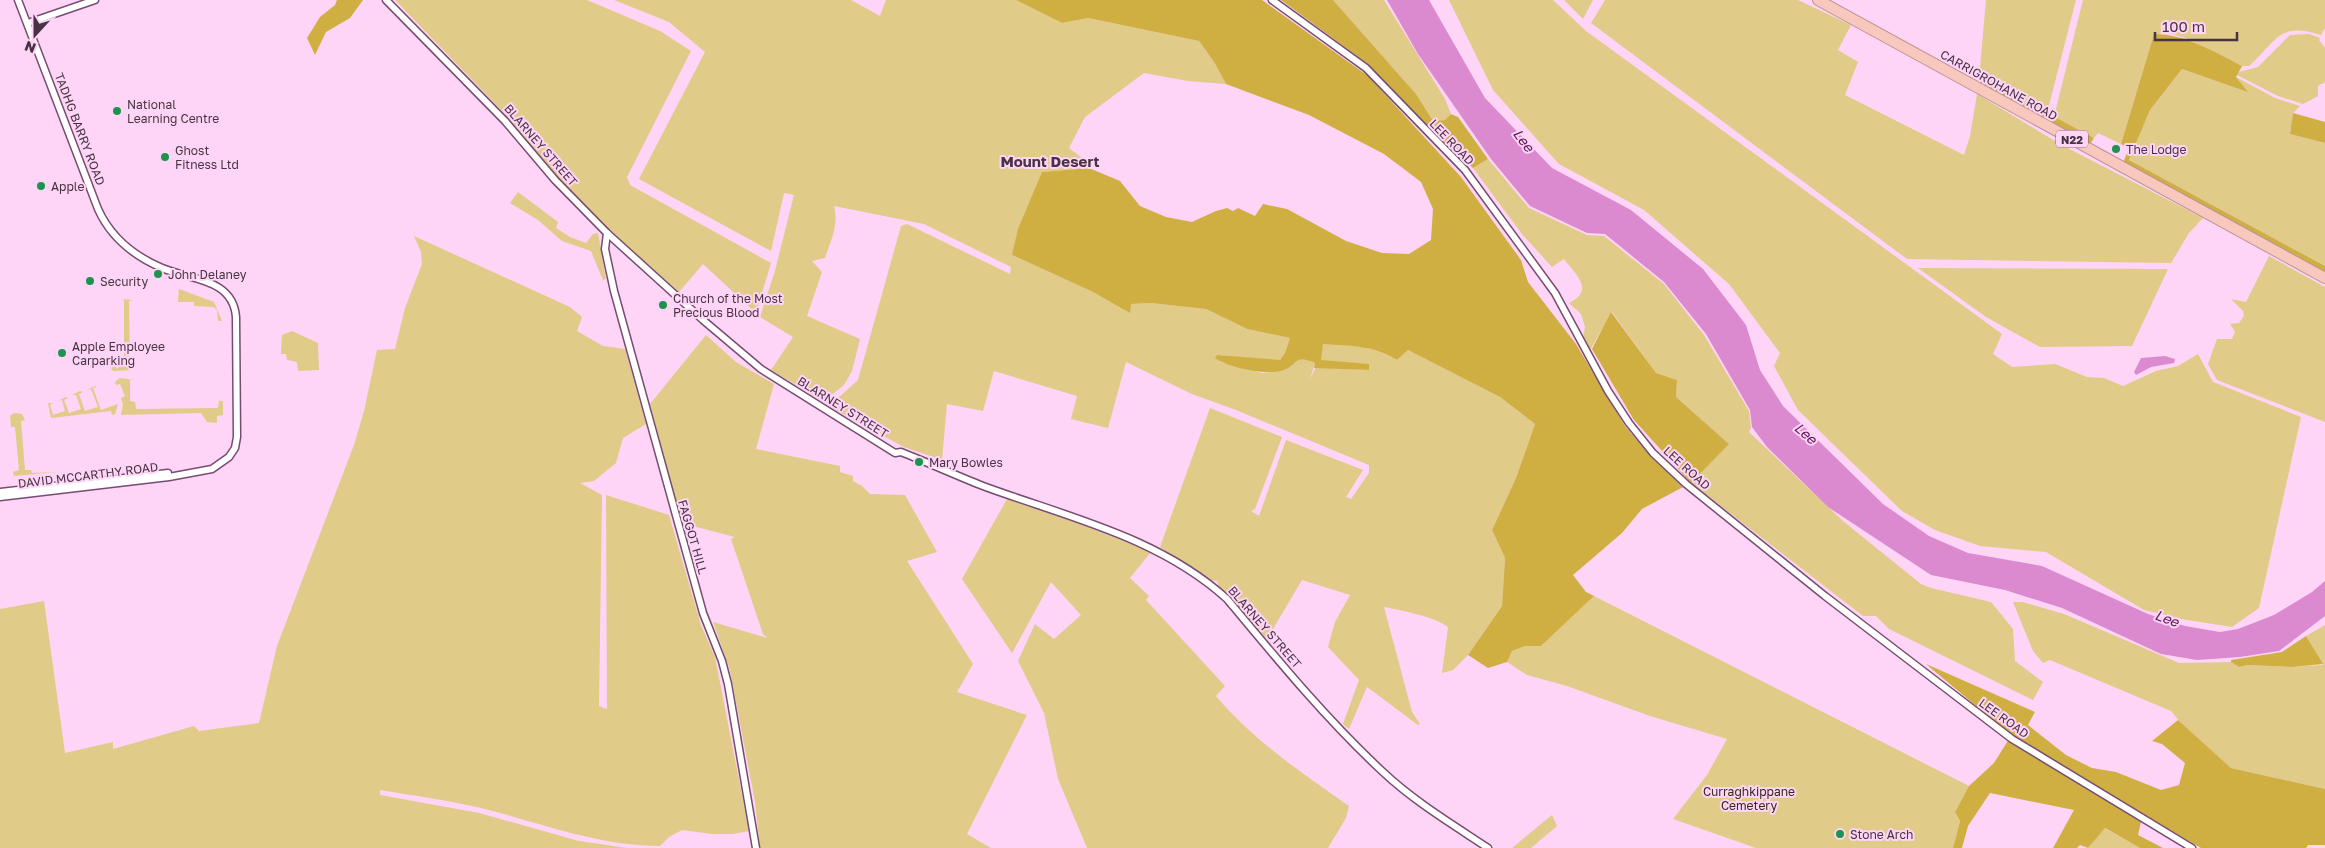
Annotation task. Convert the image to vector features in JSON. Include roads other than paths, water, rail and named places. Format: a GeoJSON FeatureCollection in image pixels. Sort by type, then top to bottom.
{"type":"FeatureCollection","features":[{"type":"Feature","properties":{"kind":"highway","name":"CARRIGROHANE ROAD"},"geometry":{"type":"LineString","coordinates":[[1818,0],[2325,278]]}},
{"type":"Feature","properties":{"kind":"street","name":"TADHG BARRY ROAD"},"geometry":{"type":"LineString","coordinates":[[18,0],[98,209],[106,225],[118,239]]}},
{"type":"Feature","properties":{"kind":"street"},"geometry":{"type":"LineString","coordinates":[[28,23],[95,0]]}},
{"type":"Feature","properties":{"kind":"street","name":"BLARNEY STREET"},"geometry":{"type":"LineString","coordinates":[[386,0],[505,121],[555,180],[607,233],[751,361],[895,453],[901,452],[982,485],[1145,545],[1209,583],[1227,599],[1325,713],[1383,772],[1414,798],[1488,848]]}},
{"type":"Feature","properties":{"kind":"street","name":"LEE ROAD"},"geometry":{"type":"LineString","coordinates":[[1272,0],[1366,68],[1465,170],[1555,293],[1608,391],[1629,423],[1654,453],[1686,484],[1834,602],[2012,739],[2192,848]]}},
{"type":"Feature","properties":{"kind":"street","name":"FAGGOT HILL"},"geometry":{"type":"LineString","coordinates":[[607,233],[605,248],[614,290],[703,614],[722,661],[728,684],[756,848]]}},
{"type":"Feature","properties":{"kind":"street","name":"DAVID MCCARTHY ROAD"},"geometry":{"type":"LineString","coordinates":[[0,497],[169,477],[216,468],[226,460],[235,448],[237,429],[235,308],[227,294],[216,285],[158,266],[134,253],[118,239]]}},
{"type":"Feature","properties":{"kind":"street","name":"DAVID MCCARTHY ROAD"},"geometry":{"type":"LineString","coordinates":[[0,492],[169,472],[179,474]]}},
{"type":"Feature","properties":{"kind":"water","name":"Lee"},"geometry":{"type":"Polygon","coordinates":[[[1387,0],[1429,0],[1485,98],[1552,168],[1631,210],[1703,269],[1746,325],[1760,370],[1783,406],[1883,504],[1929,536],[1968,553],[2042,566],[2148,614],[2185,626],[2220,632],[2238,629],[2274,615],[2312,592],[2325,581],[2325,616],[2279,651],[2240,657],[2197,660],[2161,654],[2062,608],[2005,590],[1931,575],[1828,507],[1767,447],[1752,427],[1750,410],[1706,334],[1664,282],[1605,234],[1587,233],[1530,206],[1491,159],[1418,54],[1387,0]]]}},
{"type":"Feature","properties":{"kind":"water"},"geometry":{"type":"Polygon","coordinates":[[[2165,356],[2175,359],[2174,363],[2151,367],[2136,375],[2134,372],[2141,358],[2165,356]]]}},
{"type":"Feature","properties":{"kind":"place","name":"National Learning Centre"},"geometry":{"type":"Point","coordinates":[117,111]}},
{"type":"Feature","properties":{"kind":"place","name":"The Lodge"},"geometry":{"type":"Point","coordinates":[2116,149]}},
{"type":"Feature","properties":{"kind":"place","name":"Ghost Fitness Ltd"},"geometry":{"type":"Point","coordinates":[165,157]}},
{"type":"Feature","properties":{"kind":"place","name":"Apple"},"geometry":{"type":"Point","coordinates":[41,186]}},
{"type":"Feature","properties":{"kind":"place","name":"John Delaney"},"geometry":{"type":"Point","coordinates":[158,274]}},
{"type":"Feature","properties":{"kind":"place","name":"Security"},"geometry":{"type":"Point","coordinates":[90,281]}},
{"type":"Feature","properties":{"kind":"place","name":"Church of the Most Precious Blood"},"geometry":{"type":"Point","coordinates":[663,305]}},
{"type":"Feature","properties":{"kind":"place","name":"Apple Employee Carparking"},"geometry":{"type":"Point","coordinates":[62,353]}},
{"type":"Feature","properties":{"kind":"place","name":"Mary Bowles"},"geometry":{"type":"Point","coordinates":[919,462]}},
{"type":"Feature","properties":{"kind":"place","name":"Stone Arch"},"geometry":{"type":"Point","coordinates":[1840,834]}},
{"type":"Feature","properties":{"kind":"district","name":"Mount Desert"},"geometry":{"type":"Point","coordinates":[1050,161]}},
{"type":"Feature","properties":{"kind":"park label","name":"Curraghkippane Cemetery"},"geometry":{"type":"Point","coordinates":[1749,798]}}]}
